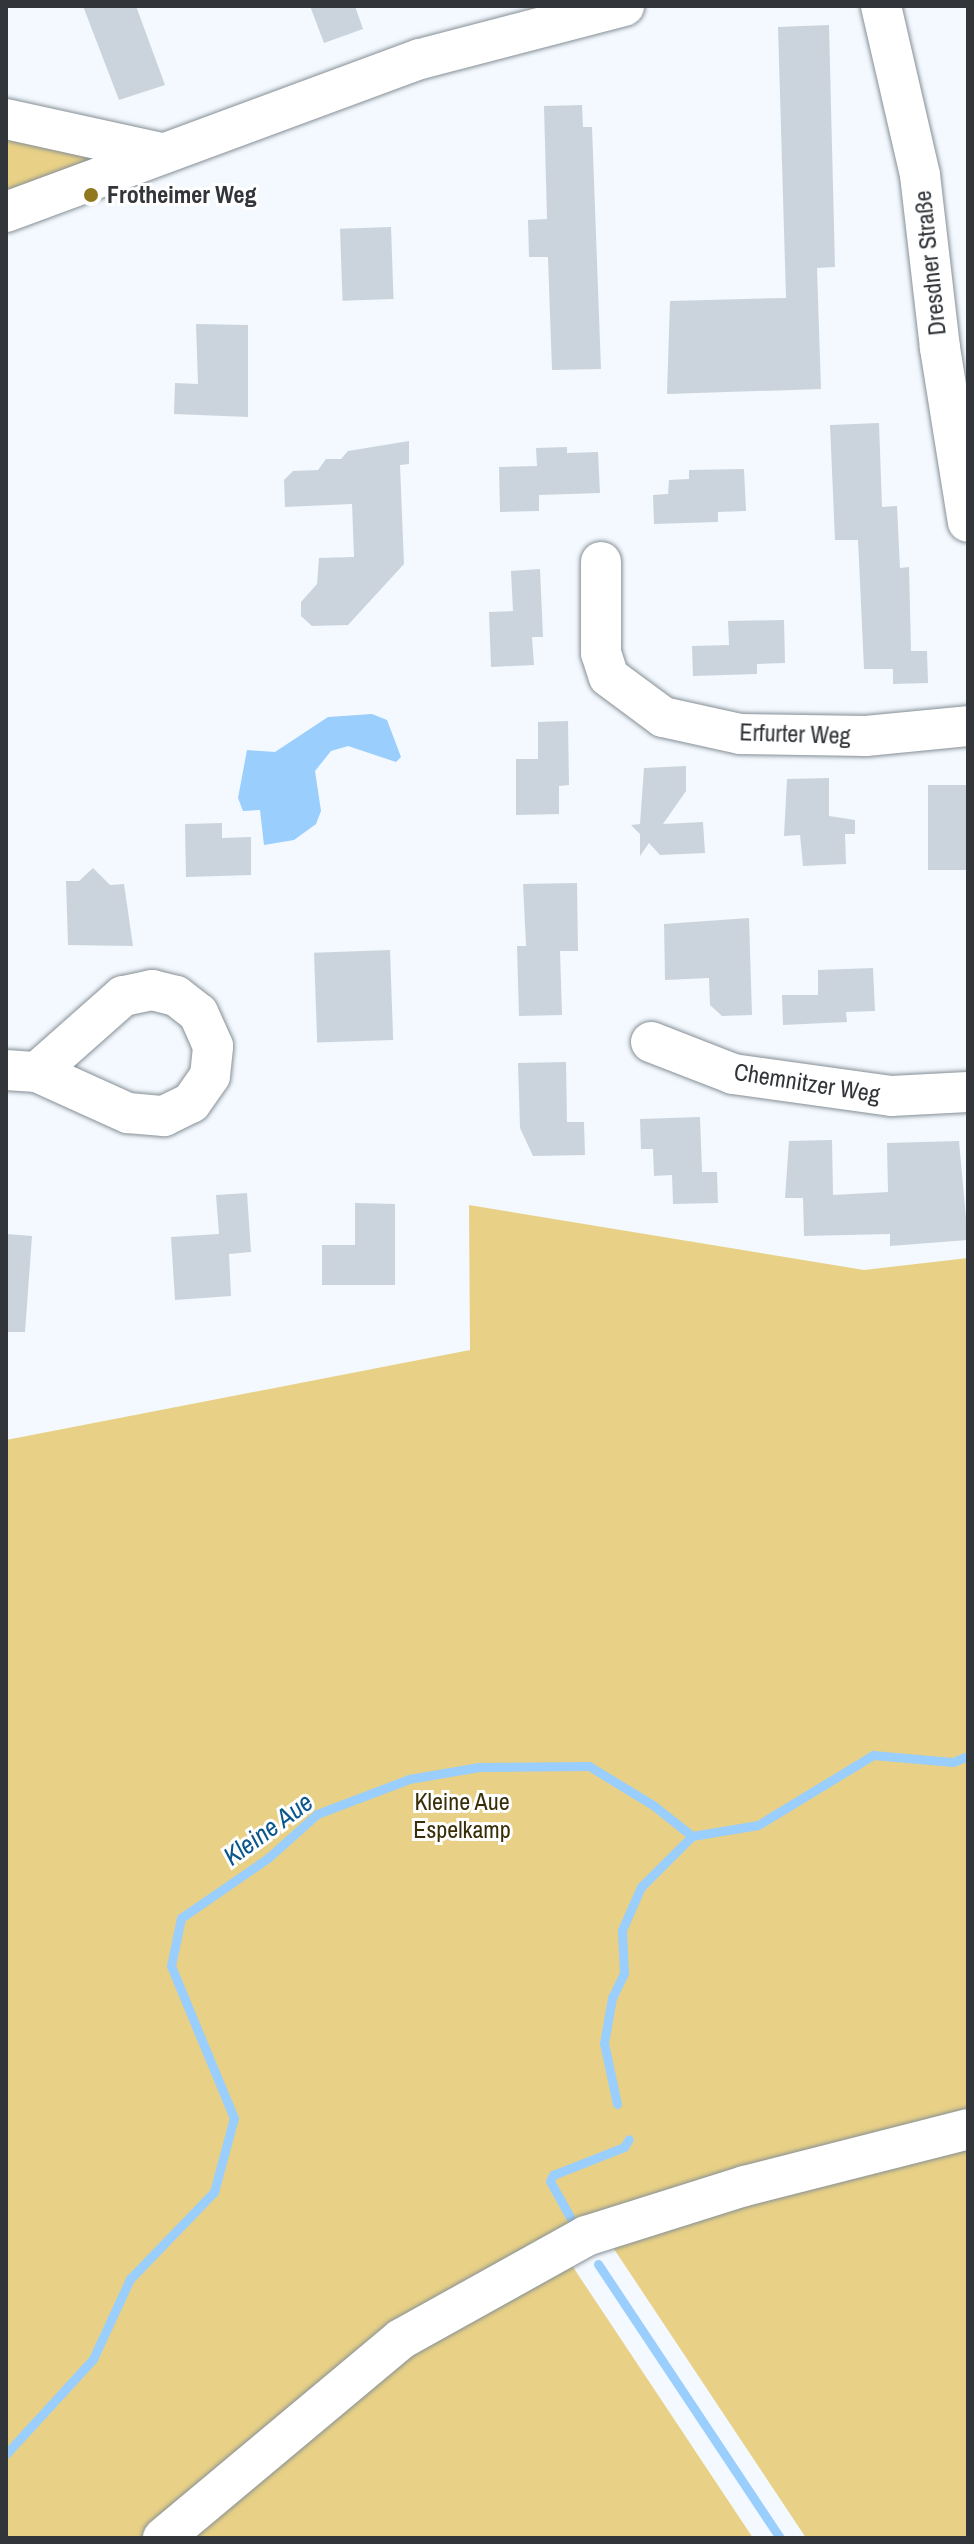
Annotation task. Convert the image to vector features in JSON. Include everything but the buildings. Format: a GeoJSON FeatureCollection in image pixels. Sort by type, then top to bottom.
{"type":"FeatureCollection","features":[{"type":"Feature","properties":{"kind":"street"},"geometry":{"type":"LineString","coordinates":[[6,212],[420,59],[624,6]]}},
{"type":"Feature","properties":{"kind":"street","name":"Dresdner Straße"},"geometry":{"type":"LineString","coordinates":[[881,6],[920,175],[940,348],[968,522]]}},
{"type":"Feature","properties":{"kind":"street"},"geometry":{"type":"LineString","coordinates":[[6,119],[161,153]]}},
{"type":"Feature","properties":{"kind":"street","name":"Erfurter Weg"},"geometry":{"type":"LineString","coordinates":[[601,562],[601,653],[609,677],[663,717],[740,734],[866,736],[968,726]]}},
{"type":"Feature","properties":{"kind":"street","name":"Chemnitzer Weg"},"geometry":{"type":"LineString","coordinates":[[651,1042],[733,1074],[891,1096],[968,1092]]}},
{"type":"Feature","properties":{"kind":"street"},"geometry":{"type":"LineString","coordinates":[[163,2538],[401,2339],[586,2236],[745,2186],[968,2129]]}},
{"type":"Feature","properties":{"kind":"green space"},"geometry":{"type":"Polygon","coordinates":[[[6,132],[117,154],[6,193],[6,132]]]}},
{"type":"Feature","properties":{"kind":"green space","name":"Kleine Aue Espelkamp"},"geometry":{"type":"Polygon","coordinates":[[[469,1205],[864,1270],[968,1258],[968,2538],[806,2538],[612,2246],[571,2264],[753,2538],[6,2538],[6,1440],[470,1350],[469,1205]]]}},
{"type":"Feature","properties":{"kind":"water"},"geometry":{"type":"Polygon","coordinates":[[[372,714],[387,720],[401,757],[396,762],[348,746],[331,751],[315,771],[321,811],[316,824],[294,840],[264,845],[260,810],[243,811],[238,798],[247,750],[275,752],[328,717],[372,714]]]}},
{"type":"Feature","properties":{"kind":"waterway","name":"Kleine Aue"},"geometry":{"type":"LineString","coordinates":[[6,2454],[93,2359],[130,2279],[214,2192],[234,2118],[171,1966],[181,1918],[268,1858],[317,1814],[409,1779],[479,1767],[589,1766],[653,1805],[692,1836],[758,1825],[873,1755],[953,1762],[968,1756]]}},
{"type":"Feature","properties":{"kind":"waterway"},"geometry":{"type":"LineString","coordinates":[[617,2104],[604,2043],[612,1998],[624,1973],[622,1930],[641,1887],[692,1836]]}},
{"type":"Feature","properties":{"kind":"waterway"},"geometry":{"type":"LineString","coordinates":[[570,2217],[550,2181],[553,2175],[624,2147],[629,2139]]}},
{"type":"Feature","properties":{"kind":"waterway"},"geometry":{"type":"LineString","coordinates":[[598,2264],[780,2538]]}},
{"type":"Feature","properties":{"kind":"place","name":"Frotheimer Weg"},"geometry":{"type":"Point","coordinates":[91,195]}}]}
